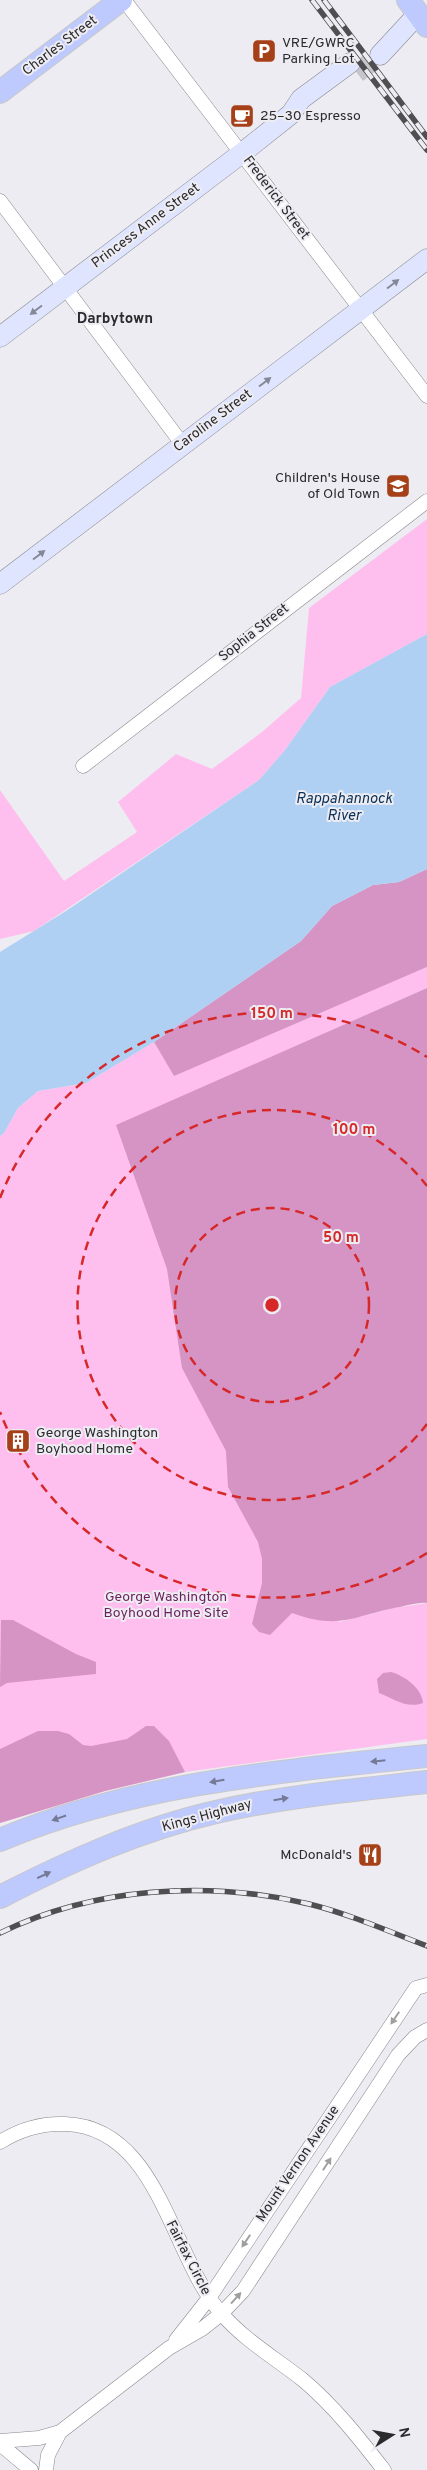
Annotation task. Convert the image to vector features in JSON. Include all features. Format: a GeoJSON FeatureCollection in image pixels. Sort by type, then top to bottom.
{"type":"FeatureCollection","features":[{"type":"Feature","properties":{"kind":"main road","name":"Charles Street"},"geometry":{"type":"LineString","coordinates":[[0,92],[123,0]]}},
{"type":"Feature","properties":{"kind":"main road","name":"Kings Highway"},"geometry":{"type":"LineString","coordinates":[[0,1840],[77,1812],[166,1790],[280,1771],[427,1756]]}},
{"type":"Feature","properties":{"kind":"main road","name":"Kings Highway"},"geometry":{"type":"LineString","coordinates":[[0,1897],[116,1844],[168,1825],[214,1812],[288,1798],[427,1782]]}},
{"type":"Feature","properties":{"kind":"street","name":"Frederick Street"},"geometry":{"type":"LineString","coordinates":[[123,0],[427,396]]}},
{"type":"Feature","properties":{"kind":"street"},"geometry":{"type":"LineString","coordinates":[[376,50],[417,14]]}},
{"type":"Feature","properties":{"kind":"street","name":"Princess Anne Street"},"geometry":{"type":"LineString","coordinates":[[0,337],[291,114],[309,110],[353,68]]}},
{"type":"Feature","properties":{"kind":"street"},"geometry":{"type":"LineString","coordinates":[[0,201],[183,444]]}},
{"type":"Feature","properties":{"kind":"street","name":"Caroline Street"},"geometry":{"type":"LineString","coordinates":[[0,584],[427,260]]}},
{"type":"Feature","properties":{"kind":"street","name":"Sophia Street"},"geometry":{"type":"LineString","coordinates":[[83,766],[427,501]]}},
{"type":"Feature","properties":{"kind":"street","name":"Mount Vernon Avenue"},"geometry":{"type":"LineString","coordinates":[[169,2348],[209,2298],[416,1988],[427,1985]]}},
{"type":"Feature","properties":{"kind":"street","name":"Mount Vernon Avenue"},"geometry":{"type":"LineString","coordinates":[[46,2470],[48,2454],[60,2432],[169,2348],[202,2329],[221,2314],[243,2291],[402,2050],[415,2037],[427,2030]]}},
{"type":"Feature","properties":{"kind":"street","name":"Fairfax Circle"},"geometry":{"type":"LineString","coordinates":[[0,2142],[20,2132],[58,2124],[90,2128],[120,2144],[140,2164],[198,2282],[221,2314],[242,2334],[303,2380],[330,2406],[384,2470]]}},
{"type":"Feature","properties":{"kind":"street"},"geometry":{"type":"LineString","coordinates":[[0,2443],[39,2438],[60,2432]]}},
{"type":"Feature","properties":{"kind":"street"},"geometry":{"type":"LineString","coordinates":[[0,2443],[31,2470]]}},
{"type":"Feature","properties":{"kind":"green space"},"geometry":{"type":"Polygon","coordinates":[[[427,519],[427,634],[330,687],[285,750],[259,780],[34,931],[0,939],[0,790],[64,881],[137,832],[118,802],[176,754],[212,769],[262,732],[301,698],[309,608],[427,519]]]}},
{"type":"Feature","properties":{"kind":"green space","name":"George Washington Boyhood Home Site"},"geometry":{"type":"Polygon","coordinates":[[[427,967],[427,988],[185,1095],[339,1622],[394,1608],[427,1603],[427,1739],[185,1772],[105,1791],[0,1823],[0,1136],[4,1133],[18,1108],[38,1091],[86,1083],[154,1042],[174,1075],[427,967]]]}},
{"type":"Feature","properties":{"kind":"shaded area"},"geometry":{"type":"Polygon","coordinates":[[[427,869],[427,967],[174,1076],[154,1042],[301,941],[332,906],[373,885],[399,882],[427,869]]]}},
{"type":"Feature","properties":{"kind":"shaded area"},"geometry":{"type":"Polygon","coordinates":[[[427,988],[427,1603],[414,1604],[336,1621],[323,1621],[292,1613],[270,1635],[259,1632],[252,1624],[262,1583],[262,1559],[258,1542],[228,1487],[226,1451],[182,1368],[167,1269],[116,1125],[427,988]]]}},
{"type":"Feature","properties":{"kind":"shaded area"},"geometry":{"type":"Polygon","coordinates":[[[1,1620],[13,1620],[76,1654],[96,1662],[96,1674],[7,1683],[0,1687],[1,1620]]]}},
{"type":"Feature","properties":{"kind":"shaded area"},"geometry":{"type":"Polygon","coordinates":[[[391,1672],[402,1676],[412,1683],[420,1692],[423,1703],[417,1705],[406,1704],[379,1693],[377,1679],[383,1673],[391,1672]]]}},
{"type":"Feature","properties":{"kind":"shaded area"},"geometry":{"type":"Polygon","coordinates":[[[146,1726],[154,1726],[169,1741],[185,1772],[105,1791],[0,1823],[0,1749],[38,1731],[58,1731],[69,1734],[83,1745],[91,1746],[127,1739],[146,1726]]]}},
{"type":"Feature","properties":{"kind":"water","name":"Rappahannock River"},"geometry":{"type":"Polygon","coordinates":[[[427,634],[427,869],[399,882],[373,885],[332,906],[301,941],[154,1042],[86,1083],[38,1091],[18,1108],[4,1133],[0,1136],[0,952],[66,911],[259,780],[285,750],[330,687],[427,634]]]}},
{"type":"Feature","properties":{"kind":"tunnel"},"geometry":{"type":"LineString","coordinates":[[357,73],[380,55]]}},
{"type":"Feature","properties":{"kind":"railway"},"geometry":{"type":"LineString","coordinates":[[312,0],[427,150]]}},
{"type":"Feature","properties":{"kind":"railway"},"geometry":{"type":"LineString","coordinates":[[324,0],[427,137]]}},
{"type":"Feature","properties":{"kind":"railway"},"geometry":{"type":"LineString","coordinates":[[0,1933],[36,1918],[112,1897],[192,1890],[271,1896],[309,1904],[354,1918],[427,1946]]}},
{"type":"Feature","properties":{"kind":"place","name":"VRE/GWRC Parking Lot"},"geometry":{"type":"Point","coordinates":[264,51]}},
{"type":"Feature","properties":{"kind":"place","name":"25–30 Espresso"},"geometry":{"type":"Point","coordinates":[242,116]}},
{"type":"Feature","properties":{"kind":"place","name":"Children's House of Old Town"},"geometry":{"type":"Point","coordinates":[398,486]}},
{"type":"Feature","properties":{"kind":"place","name":"George Washington Boyhood Home"},"geometry":{"type":"Point","coordinates":[18,1441]}},
{"type":"Feature","properties":{"kind":"place","name":"McDonald's"},"geometry":{"type":"Point","coordinates":[370,1855]}},
{"type":"Feature","properties":{"kind":"district","name":"Darbytown"},"geometry":{"type":"Point","coordinates":[115,319]}}]}
